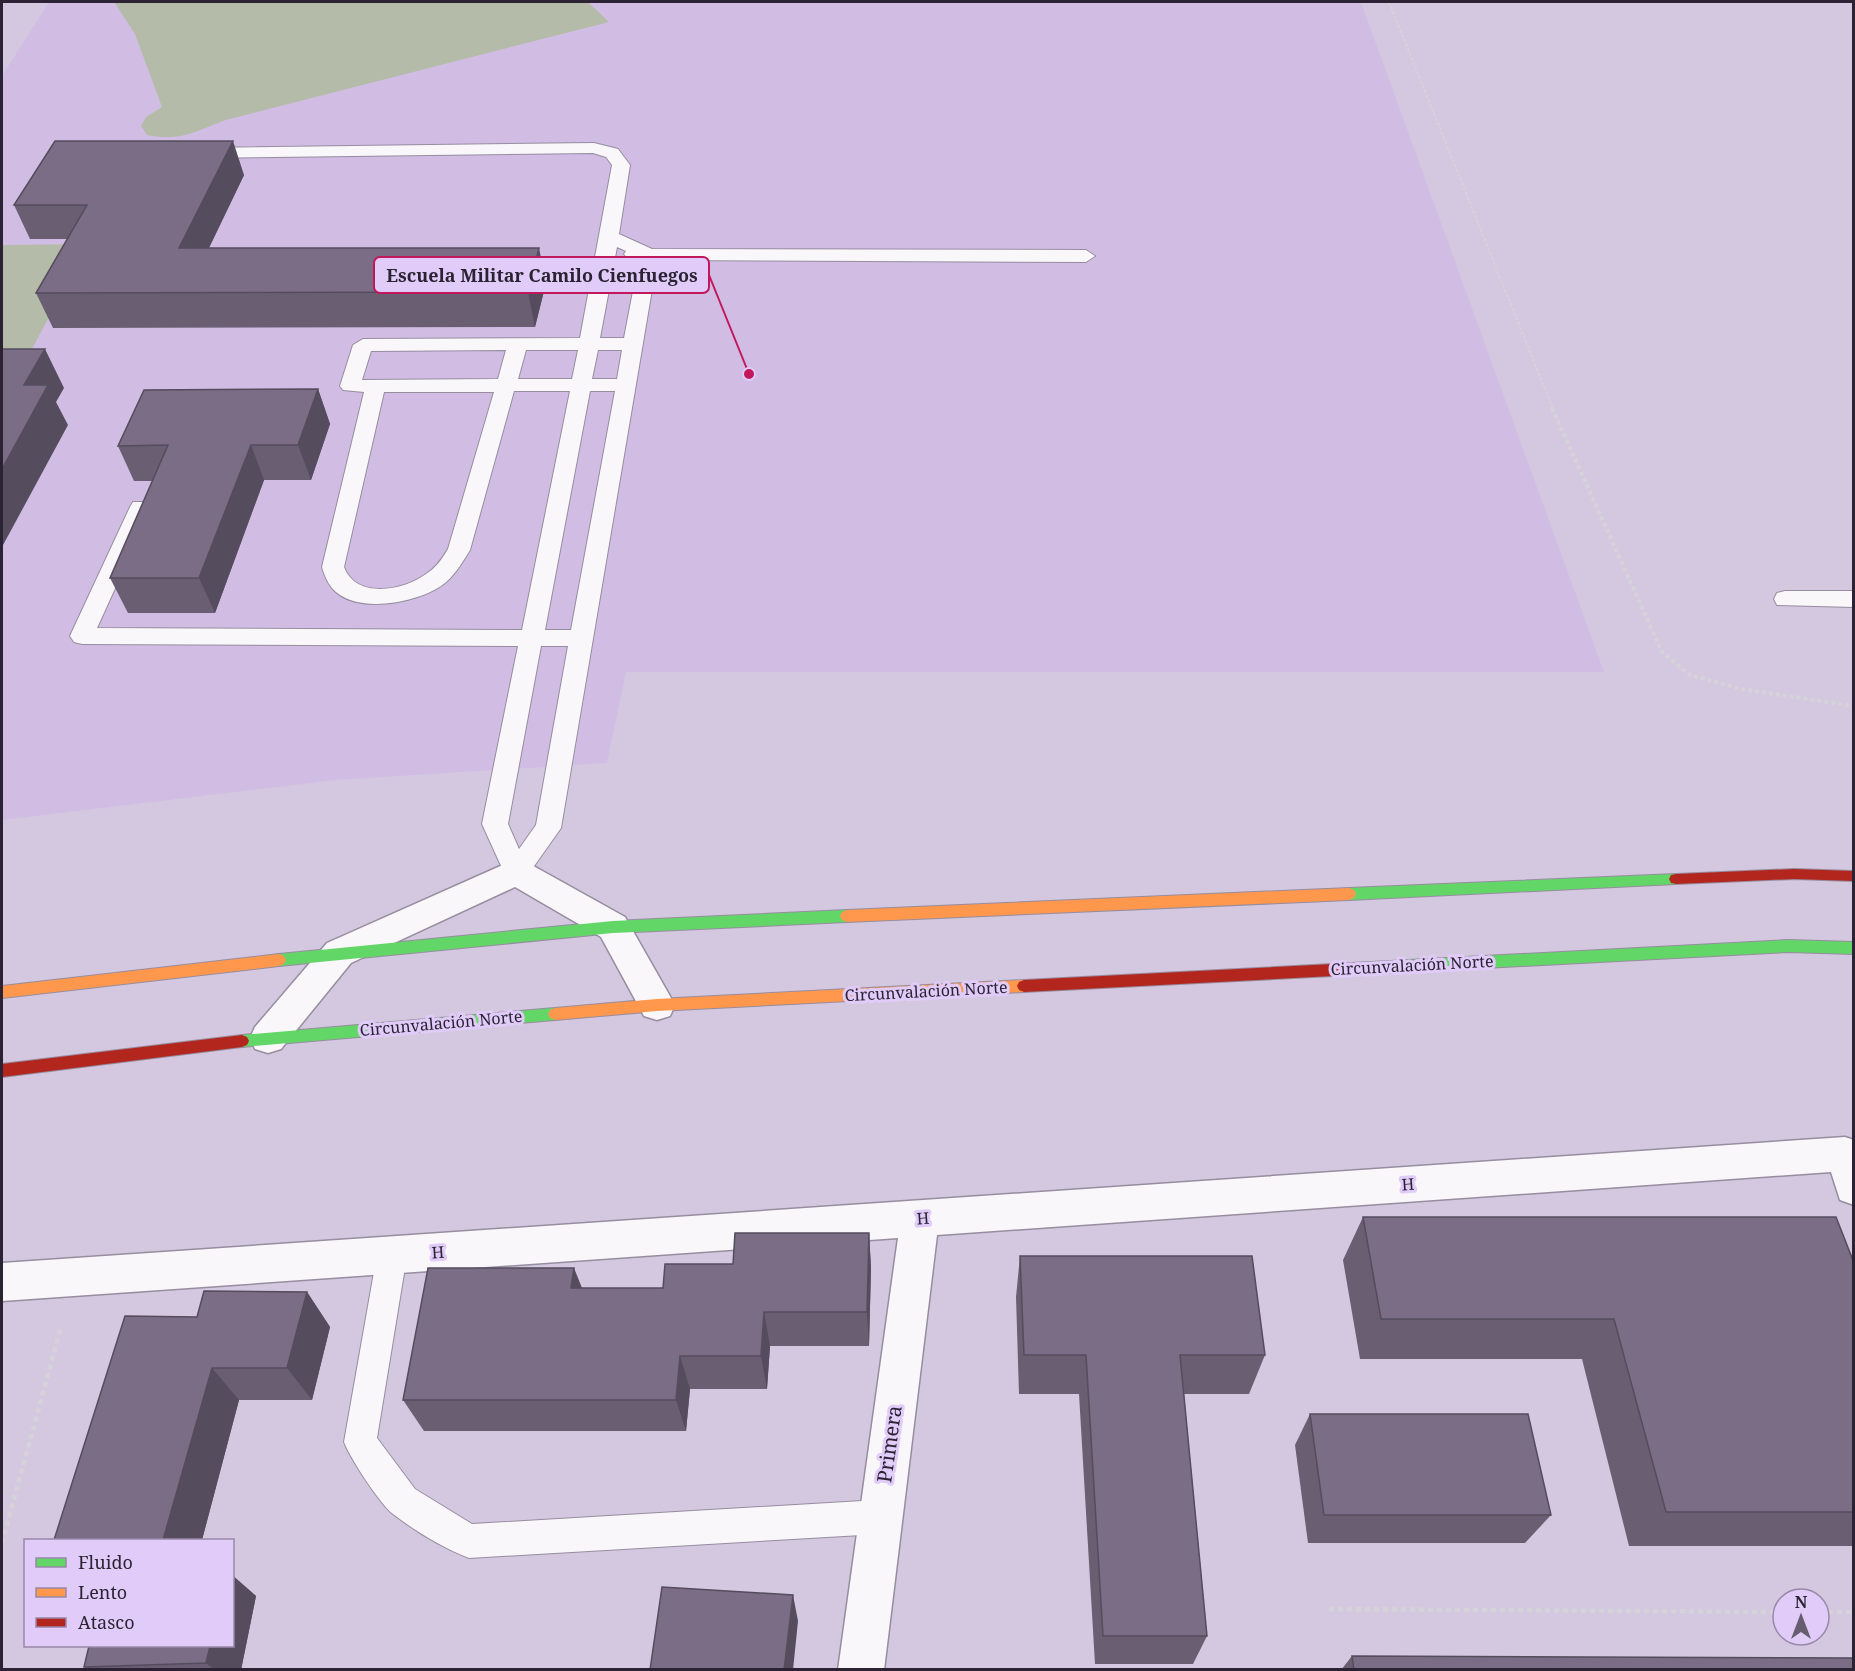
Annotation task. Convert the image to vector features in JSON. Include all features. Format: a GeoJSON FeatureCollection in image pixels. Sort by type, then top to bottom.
{"type":"FeatureCollection","features":[{"type":"Feature","properties":{"kind":"highway"},"geometry":{"type":"LineString","coordinates":[[2,992],[339,953],[613,927],[1794,874],[1854,876]]}},
{"type":"Feature","properties":{"kind":"highway","name":"Circunvalación Norte"},"geometry":{"type":"LineString","coordinates":[[2,1071],[268,1038],[657,1005],[1788,946],[1854,948]]}},
{"type":"Feature","properties":{"kind":"street"},"geometry":{"type":"LineString","coordinates":[[268,1038],[339,953],[516,872],[613,927],[657,1005]]}},
{"type":"Feature","properties":{"kind":"street","name":"H"},"geometry":{"type":"LineString","coordinates":[[2,1282],[920,1218],[1849,1171]]}},
{"type":"Feature","properties":{"kind":"street","name":"Primera"},"geometry":{"type":"LineString","coordinates":[[861,1670],[879,1517],[920,1218]]}},
{"type":"Feature","properties":{"kind":"lane"},"geometry":{"type":"LineString","coordinates":[[182,153],[594,148],[612,153],[621,165],[608,246],[495,824],[516,872]]}},
{"type":"Feature","properties":{"kind":"lane"},"geometry":{"type":"LineString","coordinates":[[608,246],[649,254],[1086,256]]}},
{"type":"Feature","properties":{"kind":"lane"},"geometry":{"type":"LineString","coordinates":[[516,872],[548,828],[649,254]]}},
{"type":"Feature","properties":{"kind":"lane"},"geometry":{"type":"LineString","coordinates":[[375,386],[333,567],[340,583],[354,592],[382,597],[430,583],[446,570],[459,550],[518,344]]}},
{"type":"Feature","properties":{"kind":"lane"},"geometry":{"type":"LineString","coordinates":[[626,385],[350,386],[363,345],[633,344]]}},
{"type":"Feature","properties":{"kind":"lane"},"geometry":{"type":"LineString","coordinates":[[141,507],[82,636],[581,638]]}},
{"type":"Feature","properties":{"kind":"lane"},"geometry":{"type":"LineString","coordinates":[[1785,599],[1854,599]]}},
{"type":"Feature","properties":{"kind":"lane"},"geometry":{"type":"LineString","coordinates":[[392,1255],[360,1442],[403,1501],[469,1541],[879,1517]]}},
{"type":"Feature","properties":{"kind":"path"},"geometry":{"type":"LineString","coordinates":[[1389,2],[1554,412],[1662,652],[1690,675],[1720,684],[1854,706]]}},
{"type":"Feature","properties":{"kind":"path"},"geometry":{"type":"LineString","coordinates":[[2,1543],[74,1277]]}},
{"type":"Feature","properties":{"kind":"path"},"geometry":{"type":"LineString","coordinates":[[1329,1609],[1771,1612]]}},
{"type":"Feature","properties":{"kind":"path"},"geometry":{"type":"LineString","coordinates":[[1831,1612],[1854,1612]]}},
{"type":"Feature","properties":{"kind":"shaded area"},"geometry":{"type":"Polygon","coordinates":[[[49,2],[1361,2],[1604,672],[626,672],[607,763],[336,780],[2,820],[2,76],[49,2]]]}},
{"type":"Feature","properties":{"kind":"green space"},"geometry":{"type":"Polygon","coordinates":[[[114,2],[588,2],[609,22],[226,120],[188,134],[159,137],[147,135],[141,126],[146,117],[162,107],[135,34],[114,2]]]}},
{"type":"Feature","properties":{"kind":"green space"},"geometry":{"type":"Polygon","coordinates":[[[88,244],[25,362],[2,362],[2,245],[88,244]]]}},
{"type":"Feature","properties":{"kind":"building"},"geometry":{"type":"Polygon","coordinates":[[[55,141],[233,141],[179,248],[539,248],[528,292],[36,293],[87,205],[14,205],[55,141]]]}},
{"type":"Feature","properties":{"kind":"building"},"geometry":{"type":"Polygon","coordinates":[[[2,349],[45,349],[24,385],[48,385],[2,469],[2,349]]]}},
{"type":"Feature","properties":{"kind":"building"},"geometry":{"type":"Polygon","coordinates":[[[318,389],[298,445],[251,445],[199,578],[110,578],[168,445],[118,446],[144,390],[318,389]]]}},
{"type":"Feature","properties":{"kind":"building"},"geometry":{"type":"Polygon","coordinates":[[[1363,1217],[1836,1217],[1854,1263],[1854,1512],[1666,1512],[1614,1319],[1381,1319],[1363,1217]]]}},
{"type":"Feature","properties":{"kind":"building"},"geometry":{"type":"Polygon","coordinates":[[[735,1233],[869,1233],[867,1312],[764,1312],[761,1356],[680,1356],[676,1400],[403,1400],[428,1268],[574,1268],[571,1288],[663,1288],[665,1264],[733,1264],[735,1233]]]}},
{"type":"Feature","properties":{"kind":"building"},"geometry":{"type":"Polygon","coordinates":[[[1020,1256],[1252,1256],[1265,1355],[1180,1355],[1207,1636],[1103,1636],[1086,1355],[1024,1355],[1020,1256]]]}},
{"type":"Feature","properties":{"kind":"building"},"geometry":{"type":"Polygon","coordinates":[[[204,1291],[307,1292],[287,1368],[212,1368],[163,1539],[54,1539],[125,1316],[197,1317],[204,1291]]]}},
{"type":"Feature","properties":{"kind":"building"},"geometry":{"type":"Polygon","coordinates":[[[1310,1414],[1528,1414],[1551,1515],[1324,1515],[1310,1414]]]}},
{"type":"Feature","properties":{"kind":"building"},"geometry":{"type":"Polygon","coordinates":[[[662,1587],[793,1595],[784,1670],[650,1670],[662,1587]]]}},
{"type":"Feature","properties":{"kind":"building"},"geometry":{"type":"Polygon","coordinates":[[[89,1647],[210,1647],[206,1663],[84,1667],[89,1647]]]}},
{"type":"Feature","properties":{"kind":"building"},"geometry":{"type":"Polygon","coordinates":[[[1352,1656],[1854,1658],[1854,1670],[1354,1670],[1352,1656]]]}},
{"type":"Feature","properties":{"kind":"building"},"geometry":{"type":"Polygon","coordinates":[[[1091,1669],[1091,1670],[974,1670],[1091,1669]]]}},
{"type":"Feature","properties":{"kind":"traffic: fast"},"geometry":{"type":"LineString","coordinates":[[1349,894],[1676,879]]}},
{"type":"Feature","properties":{"kind":"traffic: fast"},"geometry":{"type":"LineString","coordinates":[[279,960],[613,927],[847,916]]}},
{"type":"Feature","properties":{"kind":"traffic: fast"},"geometry":{"type":"LineString","coordinates":[[1352,969],[1788,946],[1854,948]]}},
{"type":"Feature","properties":{"kind":"traffic: fast"},"geometry":{"type":"LineString","coordinates":[[242,1041],[555,1014]]}},
{"type":"Feature","properties":{"kind":"traffic: slow"},"geometry":{"type":"LineString","coordinates":[[847,916],[1349,894]]}},
{"type":"Feature","properties":{"kind":"traffic: slow"},"geometry":{"type":"LineString","coordinates":[[2,992],[279,960]]}},
{"type":"Feature","properties":{"kind":"traffic: slow"},"geometry":{"type":"LineString","coordinates":[[555,1014],[657,1005],[1024,986]]}},
{"type":"Feature","properties":{"kind":"traffic: jam"},"geometry":{"type":"LineString","coordinates":[[1676,879],[1794,874],[1854,876]]}},
{"type":"Feature","properties":{"kind":"traffic: jam"},"geometry":{"type":"LineString","coordinates":[[1024,986],[1352,969]]}},
{"type":"Feature","properties":{"kind":"traffic: jam"},"geometry":{"type":"LineString","coordinates":[[2,1071],[242,1041]]}},
{"type":"Feature","properties":{"kind":"place","name":"Escuela Militar Camilo Cienfuegos"},"geometry":{"type":"Point","coordinates":[749,374]}}]}
